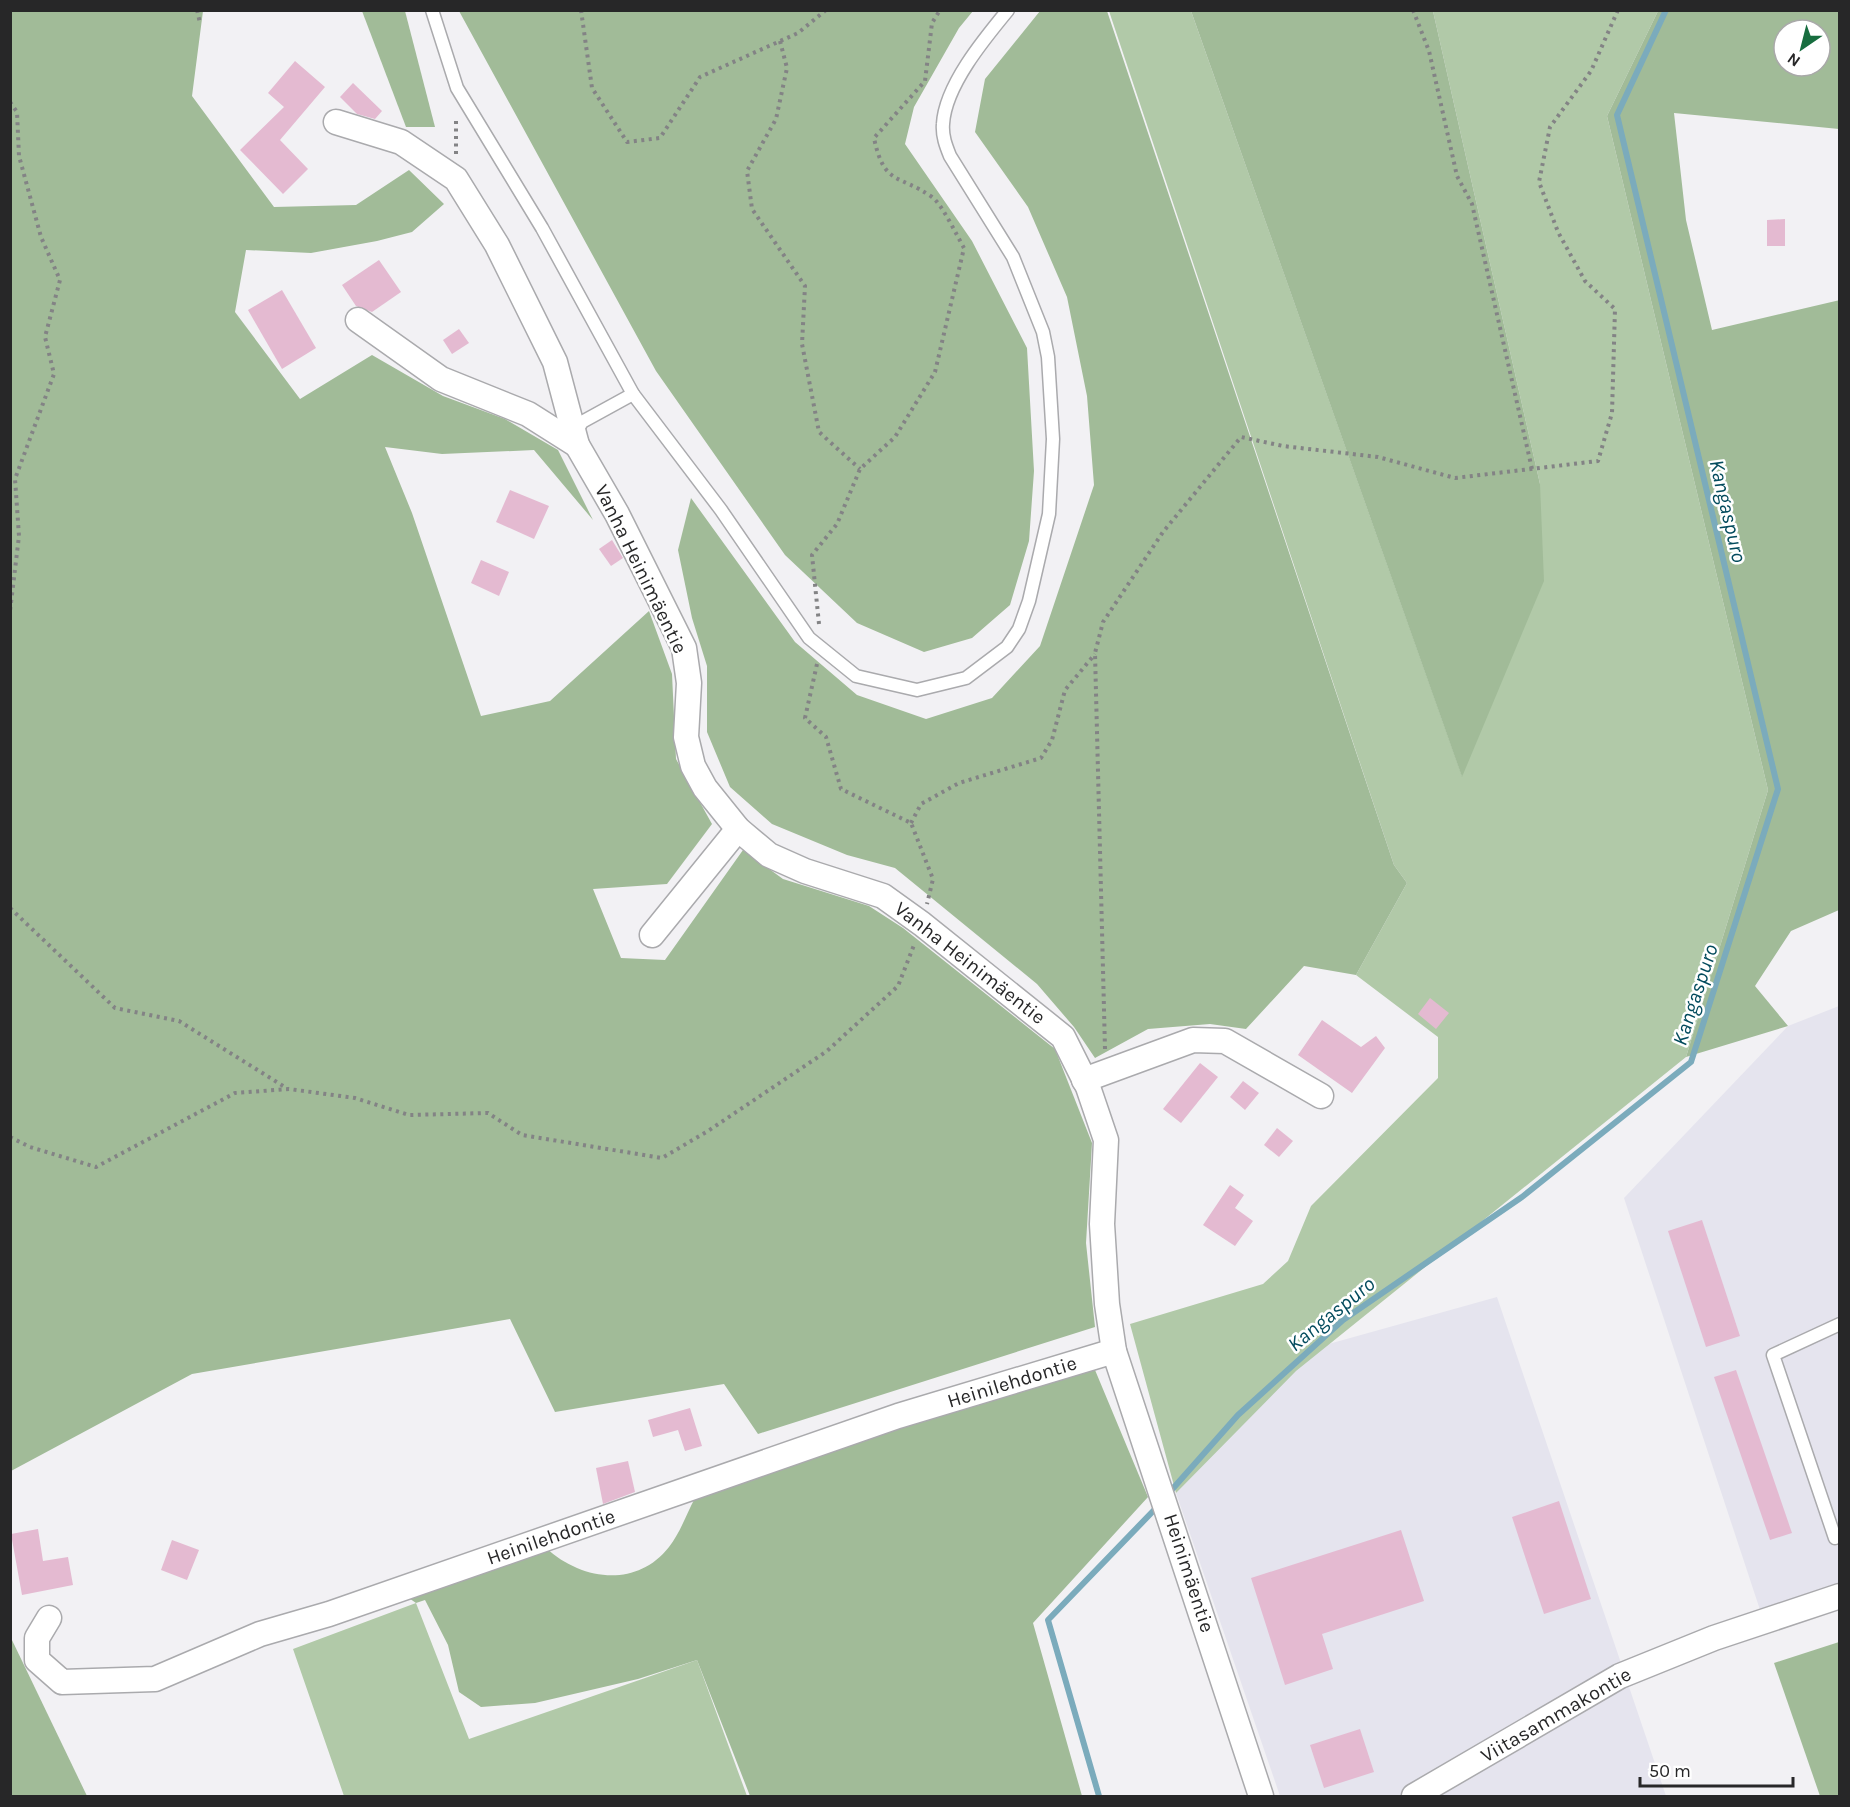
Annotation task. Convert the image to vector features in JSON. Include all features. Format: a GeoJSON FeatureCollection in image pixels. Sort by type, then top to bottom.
{"type":"FeatureCollection","features":[{"type":"Feature","properties":{"kind":"street","name":"Vanha Heinimäentie"},"geometry":{"type":"LineString","coordinates":[[336,122],[400,142],[456,179],[497,245],[555,362],[575,440],[617,514],[684,648],[689,683],[686,737],[693,766],[705,789],[738,829],[769,855],[806,871],[883,896],[922,924],[1063,1037],[1095,1075],[1106,1140],[1102,1224],[1107,1304],[1114,1351]]}},
{"type":"Feature","properties":{"kind":"street"},"geometry":{"type":"LineString","coordinates":[[358,320],[441,379],[528,414],[575,440]]}},
{"type":"Feature","properties":{"kind":"street"},"geometry":{"type":"LineString","coordinates":[[652,934],[738,829]]}},
{"type":"Feature","properties":{"kind":"street"},"geometry":{"type":"LineString","coordinates":[[1095,1075],[1193,1040],[1225,1041],[1321,1096]]}},
{"type":"Feature","properties":{"kind":"street","name":"Heinilehdontie"},"geometry":{"type":"LineString","coordinates":[[49,1618],[37,1638],[38,1660],[62,1682],[155,1678],[261,1634],[329,1614],[898,1416],[1114,1351]]}},
{"type":"Feature","properties":{"kind":"street","name":"Heinimäentie"},"geometry":{"type":"LineString","coordinates":[[1114,1351],[1261,1797]]}},
{"type":"Feature","properties":{"kind":"street","name":"Viitasammakontie"},"geometry":{"type":"LineString","coordinates":[[1414,1797],[1620,1676],[1714,1638],[1839,1596]]}},
{"type":"Feature","properties":{"kind":"lane"},"geometry":{"type":"LineString","coordinates":[[432,10],[457,88],[542,228],[633,394],[721,510],[809,638],[856,676],[917,690],[966,678],[1007,647],[1019,629],[1029,601],[1049,514],[1053,439],[1048,357],[1034,304],[1013,256],[950,156],[944,140],[942,122],[955,86],[977,48],[1008,10]]}},
{"type":"Feature","properties":{"kind":"lane"},"geometry":{"type":"LineString","coordinates":[[575,440],[582,422],[633,394]]}},
{"type":"Feature","properties":{"kind":"lane"},"geometry":{"type":"LineString","coordinates":[[1839,1324],[1773,1354],[1835,1538],[1839,1536]]}},
{"type":"Feature","properties":{"kind":"path"},"geometry":{"type":"LineString","coordinates":[[197,10],[200,23]]}},
{"type":"Feature","properties":{"kind":"path"},"geometry":{"type":"LineString","coordinates":[[581,10],[592,88],[627,142],[660,138],[700,77],[798,33],[826,14],[826,10]]}},
{"type":"Feature","properties":{"kind":"path"},"geometry":{"type":"LineString","coordinates":[[1413,10],[1429,51],[1457,176],[1472,204],[1532,469]]}},
{"type":"Feature","properties":{"kind":"path"},"geometry":{"type":"LineString","coordinates":[[1095,1075],[1095,653],[1103,622],[1163,532],[1241,436],[1283,446],[1378,457],[1455,478],[1598,461],[1612,413],[1615,309],[1585,281],[1558,232],[1539,182],[1550,127],[1590,71],[1618,10]]}},
{"type":"Feature","properties":{"kind":"path"},"geometry":{"type":"LineString","coordinates":[[780,41],[787,68],[776,119],[747,171],[752,210],[804,286],[802,344],[819,432],[860,469]]}},
{"type":"Feature","properties":{"kind":"path"},"geometry":{"type":"LineString","coordinates":[[456,179],[457,88]]}},
{"type":"Feature","properties":{"kind":"path"},"geometry":{"type":"LineString","coordinates":[[10,102],[17,112],[19,156],[41,237],[60,280],[45,337],[54,374],[15,479],[19,537],[10,612]]}},
{"type":"Feature","properties":{"kind":"path"},"geometry":{"type":"LineString","coordinates":[[911,823],[921,804],[959,783],[1041,758],[1052,740],[1065,690],[1095,653]]}},
{"type":"Feature","properties":{"kind":"path"},"geometry":{"type":"LineString","coordinates":[[10,909],[115,1008],[179,1022],[289,1089]]}},
{"type":"Feature","properties":{"kind":"shaded area"},"geometry":{"type":"Polygon","coordinates":[[[1839,1006],[1839,1605],[1766,1628],[1624,1198],[1788,1026],[1839,1006]]]}},
{"type":"Feature","properties":{"kind":"shaded area"},"geometry":{"type":"Polygon","coordinates":[[[1497,1297],[1666,1796],[1280,1796],[1176,1493],[1300,1352],[1497,1297]]]}},
{"type":"Feature","properties":{"kind":"green space"},"geometry":{"type":"Polygon","coordinates":[[[11,11],[203,11],[192,96],[274,207],[356,205],[409,170],[444,204],[412,232],[377,241],[311,253],[246,250],[235,312],[300,399],[372,355],[443,396],[505,419],[558,450],[593,520],[534,450],[442,454],[385,447],[412,513],[481,716],[550,701],[649,611],[672,674],[676,759],[712,824],[667,884],[593,889],[621,958],[665,960],[743,850],[783,879],[869,906],[903,928],[1055,1049],[1092,1143],[1086,1243],[1095,1327],[758,1434],[724,1384],[555,1412],[510,1319],[192,1374],[11,1471],[11,11]]]}},
{"type":"Feature","properties":{"kind":"green space"},"geometry":{"type":"Polygon","coordinates":[[[362,11],[405,11],[435,127],[406,127],[362,11]]]}},
{"type":"Feature","properties":{"kind":"green space"},"geometry":{"type":"Polygon","coordinates":[[[459,11],[973,11],[959,28],[914,107],[905,144],[972,241],[1027,348],[1034,471],[1029,541],[1010,605],[972,638],[924,652],[857,623],[785,555],[656,371],[459,11]]]}},
{"type":"Feature","properties":{"kind":"green space"},"geometry":{"type":"Polygon","coordinates":[[[1040,11],[1107,11],[1394,865],[1407,883],[1356,975],[1304,966],[1246,1029],[1210,1024],[1148,1029],[1095,1058],[1074,1027],[1037,984],[895,868],[847,855],[772,824],[730,787],[707,732],[707,666],[692,618],[678,550],[691,498],[795,642],[857,695],[926,719],[992,698],[1040,646],[1094,485],[1087,396],[1067,297],[1028,207],[975,132],[985,79],[1040,11]]]}},
{"type":"Feature","properties":{"kind":"green space"},"geometry":{"type":"Polygon","coordinates":[[[1109,11],[1191,11],[1462,776],[1540,484],[1433,11],[1658,11],[1607,116],[1768,790],[1686,1057],[1296,1371],[1176,1493],[1130,1324],[1263,1284],[1288,1261],[1311,1206],[1438,1078],[1438,1037],[1356,975],[1407,883],[1394,865],[1109,11]]]}},
{"type":"Feature","properties":{"kind":"green space"},"geometry":{"type":"Polygon","coordinates":[[[1191,11],[1433,11],[1540,484],[1544,581],[1462,777],[1191,11]]]}},
{"type":"Feature","properties":{"kind":"green space"},"geometry":{"type":"Polygon","coordinates":[[[1658,11],[1840,11],[1839,129],[1674,113],[1686,220],[1712,330],[1840,300],[1839,910],[1791,931],[1755,986],[1788,1026],[1686,1057],[1768,790],[1607,116],[1658,11]]]}},
{"type":"Feature","properties":{"kind":"green space"},"geometry":{"type":"Polygon","coordinates":[[[1095,1370],[1148,1497],[1033,1623],[1082,1796],[750,1796],[697,1660],[638,1679],[535,1703],[481,1707],[459,1692],[448,1645],[425,1600],[416,1603],[406,1596],[546,1548],[560,1559],[592,1573],[625,1574],[641,1569],[656,1560],[669,1547],[695,1498],[902,1428],[1095,1370]]]}},
{"type":"Feature","properties":{"kind":"green space"},"geometry":{"type":"Polygon","coordinates":[[[416,1603],[469,1739],[697,1660],[747,1796],[344,1796],[293,1649],[416,1603]]]}},
{"type":"Feature","properties":{"kind":"green space"},"geometry":{"type":"Polygon","coordinates":[[[11,1638],[87,1796],[11,1796],[11,1638]]]}},
{"type":"Feature","properties":{"kind":"green space"},"geometry":{"type":"Polygon","coordinates":[[[1839,1642],[1839,1796],[1820,1796],[1774,1663],[1839,1642]]]}},
{"type":"Feature","properties":{"kind":"building"},"geometry":{"type":"Polygon","coordinates":[[[295,61],[325,87],[280,140],[308,169],[283,194],[240,150],[284,107],[268,93],[295,61]]]}},
{"type":"Feature","properties":{"kind":"building"},"geometry":{"type":"Polygon","coordinates":[[[353,83],[382,111],[375,119],[357,114],[340,97],[353,83]]]}},
{"type":"Feature","properties":{"kind":"building"},"geometry":{"type":"Polygon","coordinates":[[[1785,219],[1785,246],[1767,246],[1767,220],[1785,219]]]}},
{"type":"Feature","properties":{"kind":"building"},"geometry":{"type":"Polygon","coordinates":[[[379,260],[401,292],[372,312],[356,306],[342,285],[379,260]]]}},
{"type":"Feature","properties":{"kind":"building"},"geometry":{"type":"Polygon","coordinates":[[[282,290],[316,348],[282,369],[248,310],[282,290]]]}},
{"type":"Feature","properties":{"kind":"building"},"geometry":{"type":"Polygon","coordinates":[[[459,329],[469,343],[452,354],[443,340],[459,329]]]}},
{"type":"Feature","properties":{"kind":"building"},"geometry":{"type":"Polygon","coordinates":[[[510,490],[549,506],[534,539],[496,522],[510,490]]]}},
{"type":"Feature","properties":{"kind":"building"},"geometry":{"type":"Polygon","coordinates":[[[612,540],[623,558],[611,566],[599,549],[612,540]]]}},
{"type":"Feature","properties":{"kind":"building"},"geometry":{"type":"Polygon","coordinates":[[[481,560],[509,572],[499,596],[471,583],[481,560]]]}},
{"type":"Feature","properties":{"kind":"building"},"geometry":{"type":"Polygon","coordinates":[[[1430,998],[1449,1013],[1436,1029],[1418,1014],[1430,998]]]}},
{"type":"Feature","properties":{"kind":"building"},"geometry":{"type":"Polygon","coordinates":[[[1322,1020],[1361,1047],[1376,1036],[1385,1048],[1352,1093],[1298,1055],[1322,1020]]]}},
{"type":"Feature","properties":{"kind":"building"},"geometry":{"type":"Polygon","coordinates":[[[1200,1063],[1218,1077],[1181,1123],[1163,1109],[1200,1063]]]}},
{"type":"Feature","properties":{"kind":"building"},"geometry":{"type":"Polygon","coordinates":[[[1243,1081],[1259,1093],[1245,1110],[1230,1097],[1243,1081]]]}},
{"type":"Feature","properties":{"kind":"building"},"geometry":{"type":"Polygon","coordinates":[[[1277,1128],[1293,1141],[1279,1157],[1264,1145],[1277,1128]]]}},
{"type":"Feature","properties":{"kind":"building"},"geometry":{"type":"Polygon","coordinates":[[[1230,1185],[1244,1195],[1235,1208],[1253,1221],[1235,1246],[1203,1225],[1230,1185]]]}},
{"type":"Feature","properties":{"kind":"building"},"geometry":{"type":"Polygon","coordinates":[[[1702,1220],[1740,1336],[1706,1347],[1668,1231],[1702,1220]]]}},
{"type":"Feature","properties":{"kind":"building"},"geometry":{"type":"Polygon","coordinates":[[[1736,1370],[1792,1533],[1770,1540],[1714,1377],[1736,1370]]]}},
{"type":"Feature","properties":{"kind":"building"},"geometry":{"type":"Polygon","coordinates":[[[690,1408],[702,1446],[685,1451],[678,1430],[653,1437],[648,1420],[690,1408]]]}},
{"type":"Feature","properties":{"kind":"building"},"geometry":{"type":"Polygon","coordinates":[[[628,1461],[635,1492],[603,1504],[596,1468],[628,1461]]]}},
{"type":"Feature","properties":{"kind":"building"},"geometry":{"type":"Polygon","coordinates":[[[1559,1501],[1591,1599],[1544,1614],[1512,1517],[1559,1501]]]}},
{"type":"Feature","properties":{"kind":"building"},"geometry":{"type":"Polygon","coordinates":[[[38,1529],[43,1561],[68,1557],[73,1585],[22,1595],[11,1534],[38,1529]]]}},
{"type":"Feature","properties":{"kind":"building"},"geometry":{"type":"Polygon","coordinates":[[[1401,1530],[1424,1601],[1322,1634],[1333,1669],[1285,1685],[1251,1578],[1401,1530]]]}},
{"type":"Feature","properties":{"kind":"building"},"geometry":{"type":"Polygon","coordinates":[[[172,1540],[199,1550],[187,1580],[161,1570],[172,1540]]]}},
{"type":"Feature","properties":{"kind":"building"},"geometry":{"type":"Polygon","coordinates":[[[1360,1729],[1374,1772],[1324,1788],[1310,1745],[1360,1729]]]}},
{"type":"Feature","properties":{"kind":"waterway","name":"Kangaspuro"},"geometry":{"type":"LineString","coordinates":[[1168,1494],[1238,1415],[1343,1320],[1522,1197],[1691,1062],[1778,789],[1617,115],[1666,10]]}},
{"type":"Feature","properties":{"kind":"waterway","name":"Kangaspuro"},"geometry":{"type":"LineString","coordinates":[[1099,1796],[1048,1620],[1158,1506]]}}]}
